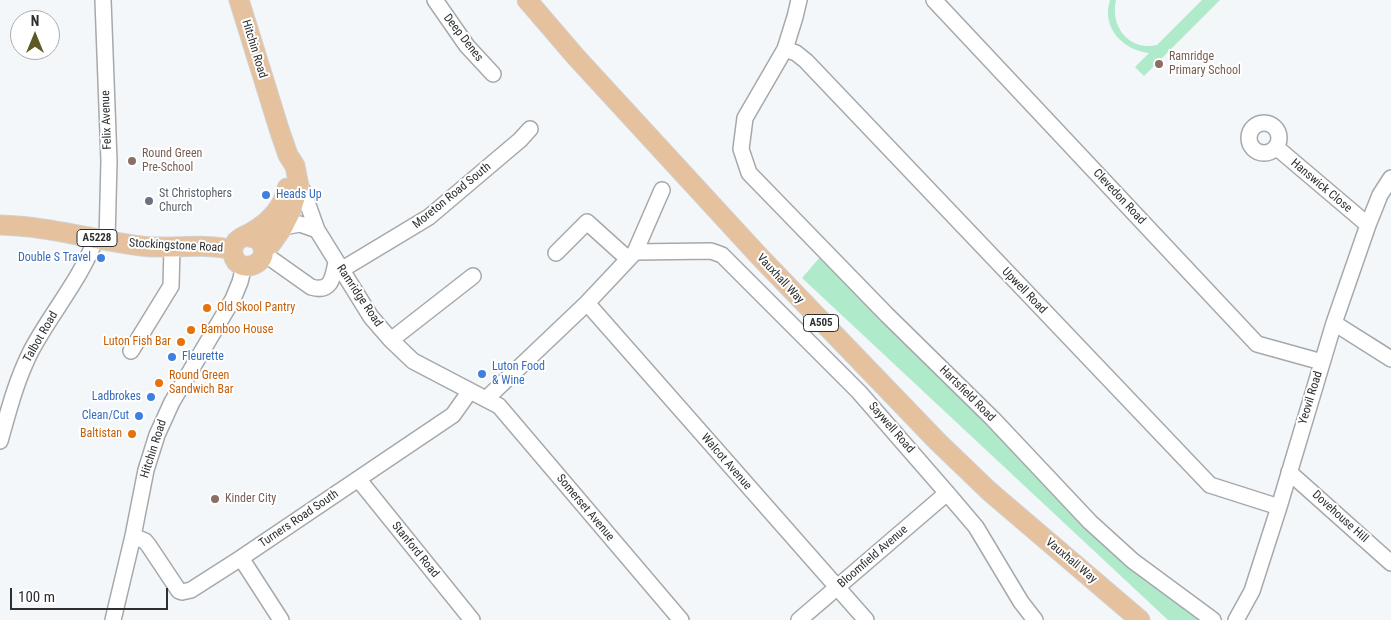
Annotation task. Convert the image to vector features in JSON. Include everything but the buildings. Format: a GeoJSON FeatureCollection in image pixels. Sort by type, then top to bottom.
{"type":"FeatureCollection","features":[{"type":"Feature","properties":{"kind":"main road","name":"Hitchin Road"},"geometry":{"type":"LineString","coordinates":[[239,0],[280,132],[288,155],[295,166],[299,186]]}},
{"type":"Feature","properties":{"kind":"main road","name":"Vauxhall Way"},"geometry":{"type":"LineString","coordinates":[[528,0],[576,57],[759,256],[936,441],[989,491],[1140,620]]}},
{"type":"Feature","properties":{"kind":"main road","name":"Hitchin Road"},"geometry":{"type":"LineString","coordinates":[[246,236],[262,226],[280,207],[285,197],[288,180],[288,155]]}},
{"type":"Feature","properties":{"kind":"main road"},"geometry":{"type":"LineString","coordinates":[[263,251],[271,244],[283,227],[299,186]]}},
{"type":"Feature","properties":{"kind":"main road","name":"Stockingstone Road"},"geometry":{"type":"LineString","coordinates":[[0,225],[21,225],[142,246],[172,248],[219,246],[233,250]]}},
{"type":"Feature","properties":{"kind":"main road"},"geometry":{"type":"LineString","coordinates":[[246,236],[258,239],[263,251],[262,259],[257,264],[244,266],[235,259],[233,250],[235,243],[246,236]]}},
{"type":"Feature","properties":{"kind":"street","name":"Felix Avenue"},"geometry":{"type":"LineString","coordinates":[[102,239],[108,161],[103,0]]}},
{"type":"Feature","properties":{"kind":"street","name":"Deep Denes"},"geometry":{"type":"LineString","coordinates":[[435,0],[467,46],[493,74]]}},
{"type":"Feature","properties":{"kind":"street"},"geometry":{"type":"LineString","coordinates":[[785,49],[799,0]]}},
{"type":"Feature","properties":{"kind":"street","name":"Clevedon Road"},"geometry":{"type":"LineString","coordinates":[[934,0],[1257,344],[1322,362]]}},
{"type":"Feature","properties":{"kind":"street","name":"Hartsfield Road"},"geometry":{"type":"LineString","coordinates":[[785,49],[745,118],[741,149],[749,173],[887,315],[993,419],[1090,522],[1133,561],[1213,620]]}},
{"type":"Feature","properties":{"kind":"street","name":"Upwell Road"},"geometry":{"type":"LineString","coordinates":[[785,49],[796,53],[806,61],[1210,485],[1279,507]]}},
{"type":"Feature","properties":{"kind":"street","name":"Moreton Road South"},"geometry":{"type":"LineString","coordinates":[[339,266],[429,217],[520,140],[530,129]]}},
{"type":"Feature","properties":{"kind":"street","name":"Hanswick Close"},"geometry":{"type":"LineString","coordinates":[[1276,147],[1368,224]]}},
{"type":"Feature","properties":{"kind":"street","name":"Yeovil Road"},"geometry":{"type":"LineString","coordinates":[[1236,620],[1252,591],[1290,472],[1334,323],[1368,224],[1380,195],[1391,178]]}},
{"type":"Feature","properties":{"kind":"street","name":"Ramridge Road"},"geometry":{"type":"LineString","coordinates":[[299,186],[303,191],[317,230],[371,317],[391,340],[413,361],[486,398]]}},
{"type":"Feature","properties":{"kind":"street"},"geometry":{"type":"LineString","coordinates":[[486,398],[587,303],[631,255],[662,190]]}},
{"type":"Feature","properties":{"kind":"street"},"geometry":{"type":"LineString","coordinates":[[556,253],[588,222],[631,255]]}},
{"type":"Feature","properties":{"kind":"street"},"geometry":{"type":"LineString","coordinates":[[283,227],[300,224],[317,230]]}},
{"type":"Feature","properties":{"kind":"street","name":"Talbot Road"},"geometry":{"type":"LineString","coordinates":[[0,442],[15,385],[32,350],[102,239]]}},
{"type":"Feature","properties":{"kind":"street"},"geometry":{"type":"LineString","coordinates":[[131,351],[171,286],[172,248]]}},
{"type":"Feature","properties":{"kind":"street"},"geometry":{"type":"LineString","coordinates":[[263,251],[311,287],[319,289],[326,288],[339,266]]}},
{"type":"Feature","properties":{"kind":"street","name":"Saywell Road"},"geometry":{"type":"LineString","coordinates":[[631,255],[711,251],[722,255],[859,392],[976,526],[1021,602],[1035,620]]}},
{"type":"Feature","properties":{"kind":"street","name":"Hitchin Road"},"geometry":{"type":"LineString","coordinates":[[113,620],[146,470],[160,425],[237,292],[244,266]]}},
{"type":"Feature","properties":{"kind":"street"},"geometry":{"type":"LineString","coordinates":[[391,340],[473,276]]}},
{"type":"Feature","properties":{"kind":"street","name":"Walcot Avenue"},"geometry":{"type":"LineString","coordinates":[[587,303],[866,620]]}},
{"type":"Feature","properties":{"kind":"street"},"geometry":{"type":"LineString","coordinates":[[1334,323],[1391,359]]}},
{"type":"Feature","properties":{"kind":"street","name":"Turners Road South"},"geometry":{"type":"LineString","coordinates":[[133,536],[145,541],[176,587],[182,592],[191,590],[453,416],[470,391]]}},
{"type":"Feature","properties":{"kind":"street","name":"Somerset Avenue"},"geometry":{"type":"LineString","coordinates":[[486,398],[499,406],[681,620]]}},
{"type":"Feature","properties":{"kind":"street","name":"Dovehouse Hill"},"geometry":{"type":"LineString","coordinates":[[1290,472],[1391,563]]}},
{"type":"Feature","properties":{"kind":"street","name":"Stanford Road"},"geometry":{"type":"LineString","coordinates":[[359,480],[472,620]]}},
{"type":"Feature","properties":{"kind":"street","name":"Bloomfield Avenue"},"geometry":{"type":"LineString","coordinates":[[799,620],[947,493]]}},
{"type":"Feature","properties":{"kind":"street"},"geometry":{"type":"LineString","coordinates":[[240,558],[281,620]]}},
{"type":"Feature","properties":{"kind":"green space"},"geometry":{"type":"Polygon","coordinates":[[[1110,0],[1116,0],[1116,19],[1123,34],[1138,44],[1147,46],[1157,45],[1202,0],[1220,0],[1144,76],[1135,67],[1149,53],[1131,47],[1116,36],[1109,20],[1110,0]]]}},
{"type":"Feature","properties":{"kind":"green space"},"geometry":{"type":"Polygon","coordinates":[[[821,256],[1204,620],[1168,620],[802,278],[821,256]]]}},
{"type":"Feature","properties":{"kind":"place","name":"Ramridge Primary School"},"geometry":{"type":"Point","coordinates":[1159,64]}},
{"type":"Feature","properties":{"kind":"place","name":"Round Green Pre-School"},"geometry":{"type":"Point","coordinates":[132,161]}},
{"type":"Feature","properties":{"kind":"place","name":"Heads Up"},"geometry":{"type":"Point","coordinates":[266,195]}},
{"type":"Feature","properties":{"kind":"place","name":"St Christophers Church"},"geometry":{"type":"Point","coordinates":[149,201]}},
{"type":"Feature","properties":{"kind":"place","name":"Double S Travel"},"geometry":{"type":"Point","coordinates":[101,258]}},
{"type":"Feature","properties":{"kind":"place","name":"Old Skool Pantry"},"geometry":{"type":"Point","coordinates":[207,308]}},
{"type":"Feature","properties":{"kind":"place","name":"Bamboo House"},"geometry":{"type":"Point","coordinates":[191,330]}},
{"type":"Feature","properties":{"kind":"place","name":"Luton Fish Bar"},"geometry":{"type":"Point","coordinates":[181,342]}},
{"type":"Feature","properties":{"kind":"place","name":"Fleurette"},"geometry":{"type":"Point","coordinates":[172,357]}},
{"type":"Feature","properties":{"kind":"place","name":"Luton Food & Wine"},"geometry":{"type":"Point","coordinates":[482,374]}},
{"type":"Feature","properties":{"kind":"place","name":"Round Green Sandwich Bar"},"geometry":{"type":"Point","coordinates":[159,383]}},
{"type":"Feature","properties":{"kind":"place","name":"Ladbrokes"},"geometry":{"type":"Point","coordinates":[151,397]}},
{"type":"Feature","properties":{"kind":"place","name":"Clean/Cut"},"geometry":{"type":"Point","coordinates":[139,416]}},
{"type":"Feature","properties":{"kind":"place","name":"Baltistan"},"geometry":{"type":"Point","coordinates":[132,434]}},
{"type":"Feature","properties":{"kind":"place","name":"Kinder City"},"geometry":{"type":"Point","coordinates":[215,499]}}]}
